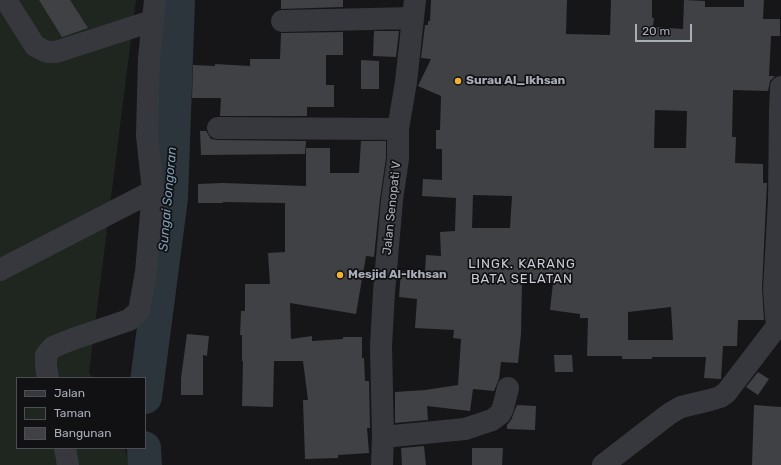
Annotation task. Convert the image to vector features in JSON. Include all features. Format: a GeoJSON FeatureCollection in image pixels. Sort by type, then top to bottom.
{"type":"FeatureCollection","features":[{"type":"Feature","properties":{"kind":"street"},"geometry":{"type":"LineString","coordinates":[[6,0],[35,46],[48,52],[56,52],[153,10],[147,135],[153,191],[146,272],[139,311],[129,320],[53,347],[46,355],[48,377]]}},
{"type":"Feature","properties":{"kind":"street"},"geometry":{"type":"LineString","coordinates":[[282,21],[414,9]]}},
{"type":"Feature","properties":{"kind":"street","name":"Jalan Senopati V"},"geometry":{"type":"LineString","coordinates":[[382,465],[383,436],[381,346],[392,200],[398,160],[398,129],[406,82],[414,9]]}},
{"type":"Feature","properties":{"kind":"street"},"geometry":{"type":"LineString","coordinates":[[603,465],[669,414],[681,407],[720,397],[726,393],[779,325],[776,318],[774,289],[779,200],[781,87]]}},
{"type":"Feature","properties":{"kind":"street"},"geometry":{"type":"LineString","coordinates":[[218,128],[398,129]]}},
{"type":"Feature","properties":{"kind":"street"},"geometry":{"type":"LineString","coordinates":[[0,270],[153,191]]}},
{"type":"Feature","properties":{"kind":"street"},"geometry":{"type":"LineString","coordinates":[[383,436],[465,429],[492,420],[500,414],[508,388]]}},
{"type":"Feature","properties":{"kind":"street"},"geometry":{"type":"LineString","coordinates":[[65,449],[68,465]]}},
{"type":"Feature","properties":{"kind":"green space"},"geometry":{"type":"Polygon","coordinates":[[[0,0],[136,0],[89,372],[92,377],[16,377],[16,449],[124,449],[131,465],[0,465],[0,0]]]}},
{"type":"Feature","properties":{"kind":"building"},"geometry":{"type":"Polygon","coordinates":[[[39,0],[70,0],[88,28],[62,37],[39,0]]]}},
{"type":"Feature","properties":{"kind":"building"},"geometry":{"type":"Polygon","coordinates":[[[281,0],[343,0],[343,7],[281,9],[281,0]]]}},
{"type":"Feature","properties":{"kind":"building"},"geometry":{"type":"Polygon","coordinates":[[[431,0],[567,0],[566,34],[610,35],[611,0],[652,0],[652,18],[654,18],[653,27],[683,29],[684,0],[705,1],[705,7],[744,7],[744,0],[764,0],[763,19],[780,19],[780,36],[771,36],[769,76],[775,76],[770,81],[768,91],[733,90],[732,137],[736,137],[735,163],[763,164],[763,183],[767,183],[762,288],[764,320],[738,320],[737,346],[723,346],[721,379],[704,378],[706,357],[652,357],[652,359],[622,359],[622,356],[587,356],[588,318],[580,318],[580,314],[550,310],[553,283],[522,283],[521,334],[518,363],[501,362],[499,379],[494,391],[473,389],[470,411],[427,406],[428,420],[395,423],[395,392],[425,390],[458,385],[461,339],[453,338],[454,330],[415,328],[417,299],[399,297],[401,271],[425,272],[426,255],[441,256],[440,232],[455,231],[456,198],[422,196],[423,179],[442,180],[442,149],[436,149],[436,130],[440,130],[441,96],[418,86],[431,59],[421,58],[425,25],[428,25],[428,21],[430,21],[431,0]],[[655,110],[654,148],[686,148],[687,111],[655,110]],[[473,195],[472,228],[510,228],[512,196],[473,195]],[[671,307],[628,312],[628,340],[673,340],[671,307]]]}},
{"type":"Feature","properties":{"kind":"building"},"geometry":{"type":"Polygon","coordinates":[[[374,31],[399,31],[396,57],[373,56],[374,31]]]}},
{"type":"Feature","properties":{"kind":"building"},"geometry":{"type":"Polygon","coordinates":[[[343,32],[343,55],[326,55],[326,85],[334,85],[334,107],[307,107],[307,116],[220,116],[221,98],[192,98],[193,65],[215,66],[215,64],[250,66],[250,59],[280,59],[281,33],[343,32]]]}},
{"type":"Feature","properties":{"kind":"building"},"geometry":{"type":"Polygon","coordinates":[[[361,60],[379,61],[379,89],[361,89],[361,60]]]}},
{"type":"Feature","properties":{"kind":"building"},"geometry":{"type":"Polygon","coordinates":[[[200,131],[206,131],[211,139],[218,140],[306,141],[305,154],[201,155],[200,131]]]}},
{"type":"Feature","properties":{"kind":"building"},"geometry":{"type":"Polygon","coordinates":[[[361,141],[386,141],[386,158],[374,257],[366,256],[356,314],[290,303],[291,339],[312,336],[312,341],[343,339],[343,337],[362,337],[362,358],[364,358],[365,381],[369,381],[370,428],[367,428],[369,453],[338,455],[338,458],[305,459],[303,400],[308,400],[303,361],[274,361],[273,407],[242,406],[243,361],[242,335],[240,335],[241,311],[245,311],[245,284],[270,284],[268,253],[285,252],[285,203],[198,203],[198,184],[223,183],[306,186],[306,148],[330,148],[330,173],[359,173],[361,141]]]}},
{"type":"Feature","properties":{"kind":"building"},"geometry":{"type":"Polygon","coordinates":[[[187,334],[209,336],[207,356],[203,355],[203,395],[181,395],[181,378],[187,334]]]}},
{"type":"Feature","properties":{"kind":"building"},"geometry":{"type":"Polygon","coordinates":[[[554,355],[572,355],[573,372],[555,372],[554,355]]]}},
{"type":"Feature","properties":{"kind":"building"},"geometry":{"type":"Polygon","coordinates":[[[758,372],[769,379],[758,395],[746,387],[758,372]]]}},
{"type":"Feature","properties":{"kind":"building"},"geometry":{"type":"Polygon","coordinates":[[[517,405],[536,406],[535,430],[507,429],[507,425],[511,420],[517,405]]]}},
{"type":"Feature","properties":{"kind":"building"},"geometry":{"type":"Polygon","coordinates":[[[754,405],[781,407],[781,465],[752,465],[754,405]]]}},
{"type":"Feature","properties":{"kind":"building"},"geometry":{"type":"Polygon","coordinates":[[[424,446],[426,465],[402,465],[401,448],[424,446]]]}},
{"type":"Feature","properties":{"kind":"building"},"geometry":{"type":"Polygon","coordinates":[[[472,448],[503,448],[502,465],[472,465],[472,448]]]}},
{"type":"Feature","properties":{"kind":"waterway","name":"Sungai Songoran"},"geometry":{"type":"LineString","coordinates":[[146,389],[171,198],[178,0]]}},
{"type":"Feature","properties":{"kind":"waterway","name":"Sungai Songoran"},"geometry":{"type":"LineString","coordinates":[[144,449],[145,465]]}},
{"type":"Feature","properties":{"kind":"place","name":"Surau Al_Ikhsan"},"geometry":{"type":"Point","coordinates":[458,81]}},
{"type":"Feature","properties":{"kind":"place","name":"Mesjid Al-Ikhsan"},"geometry":{"type":"Point","coordinates":[340,275]}},
{"type":"Feature","properties":{"kind":"district","name":"LINGK. KARANG BATA SELATAN"},"geometry":{"type":"Point","coordinates":[522,272]}}]}
